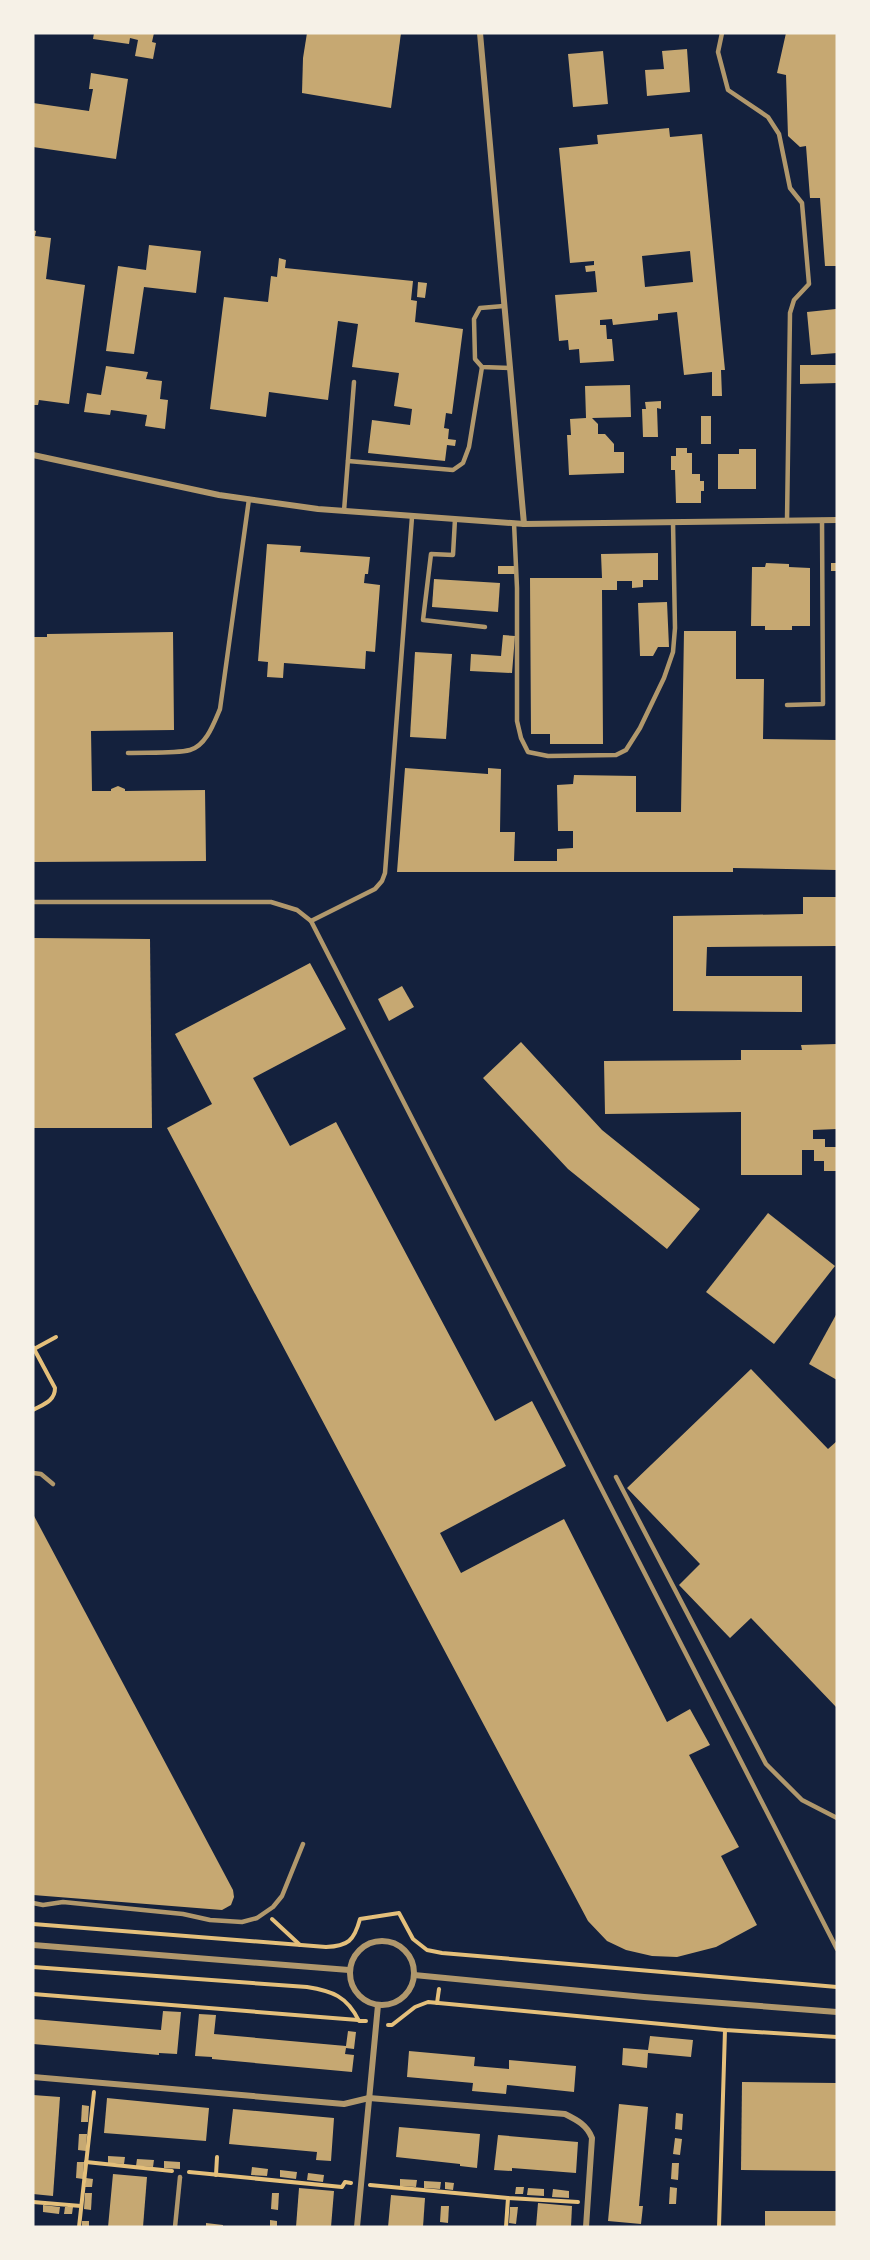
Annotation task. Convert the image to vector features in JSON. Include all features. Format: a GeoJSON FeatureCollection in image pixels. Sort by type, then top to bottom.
{"type":"FeatureCollection","features":[{"type":"Feature","properties":{"kind":"street"},"geometry":{"type":"LineString","coordinates":[[480,33],[524,524]]}},
{"type":"Feature","properties":{"kind":"street"},"geometry":{"type":"LineString","coordinates":[[33,455],[249,500],[412,517],[524,524],[837,520]]}},
{"type":"Feature","properties":{"kind":"street"},"geometry":{"type":"LineString","coordinates":[[385,1941],[403,1949],[409,1956],[414,1975],[412,1985],[398,2001],[378,2005],[366,2001],[357,1994],[351,1983],[350,1971],[352,1960],[365,1945],[385,1941]]}},
{"type":"Feature","properties":{"kind":"street"},"geometry":{"type":"LineString","coordinates":[[33,1945],[350,1971]]}},
{"type":"Feature","properties":{"kind":"street"},"geometry":{"type":"LineString","coordinates":[[414,1975],[644,1997],[837,2012]]}},
{"type":"Feature","properties":{"kind":"street"},"geometry":{"type":"LineString","coordinates":[[357,2227],[378,2005]]}},
{"type":"Feature","properties":{"kind":"street"},"geometry":{"type":"LineString","coordinates":[[33,2078],[344,2104],[369,2098],[565,2114],[579,2121],[589,2130],[592,2138],[586,2227]]}},
{"type":"Feature","properties":{"kind":"lane"},"geometry":{"type":"LineString","coordinates":[[722,33],[718,52],[728,90],[768,117],[779,135],[790,188],[802,203],[809,284],[794,300],[790,313],[787,521]]}},
{"type":"Feature","properties":{"kind":"lane"},"geometry":{"type":"LineString","coordinates":[[504,306],[480,308],[474,319],[476,360],[482,367],[510,368]]}},
{"type":"Feature","properties":{"kind":"lane"},"geometry":{"type":"LineString","coordinates":[[348,461],[453,470],[463,463],[469,447],[482,367]]}},
{"type":"Feature","properties":{"kind":"lane"},"geometry":{"type":"LineString","coordinates":[[344,511],[354,382]]}},
{"type":"Feature","properties":{"kind":"lane"},"geometry":{"type":"LineString","coordinates":[[128,753],[191,750],[201,743],[212,728],[220,709],[249,500]]}},
{"type":"Feature","properties":{"kind":"lane"},"geometry":{"type":"LineString","coordinates":[[311,921],[375,889],[385,873],[412,517]]}},
{"type":"Feature","properties":{"kind":"lane"},"geometry":{"type":"LineString","coordinates":[[455,519],[453,555],[431,554],[423,620],[485,627]]}},
{"type":"Feature","properties":{"kind":"lane"},"geometry":{"type":"LineString","coordinates":[[787,705],[823,704],[822,520]]}},
{"type":"Feature","properties":{"kind":"lane"},"geometry":{"type":"LineString","coordinates":[[514,523],[517,588],[517,721],[520,738],[528,752],[548,756],[616,755],[626,750],[640,728],[664,678],[673,652],[675,628],[673,522]]}},
{"type":"Feature","properties":{"kind":"lane"},"geometry":{"type":"LineString","coordinates":[[33,902],[271,902],[297,910],[311,921],[837,1949]]}},
{"type":"Feature","properties":{"kind":"lane"},"geometry":{"type":"LineString","coordinates":[[33,1473],[40,1474],[53,1484]]}},
{"type":"Feature","properties":{"kind":"lane"},"geometry":{"type":"LineString","coordinates":[[616,1477],[766,1764],[802,1800],[837,1818]]}},
{"type":"Feature","properties":{"kind":"lane"},"geometry":{"type":"LineString","coordinates":[[33,1903],[43,1905],[63,1902],[242,1922],[273,1907],[282,1896],[303,1844]]}},
{"type":"Feature","properties":{"kind":"lane"},"geometry":{"type":"LineString","coordinates":[[175,2227],[180,2177]]}},
{"type":"Feature","properties":{"kind":"path"},"geometry":{"type":"LineString","coordinates":[[33,1410],[50,1402],[55,1395],[55,1388],[34,1348],[56,1337]]}},
{"type":"Feature","properties":{"kind":"path"},"geometry":{"type":"LineString","coordinates":[[265,1912],[300,1946]]}},
{"type":"Feature","properties":{"kind":"path"},"geometry":{"type":"LineString","coordinates":[[33,1924],[300,1946],[342,1946],[356,1935],[360,1919],[399,1913],[413,1939],[427,1950],[442,1953],[837,1987]]}},
{"type":"Feature","properties":{"kind":"path"},"geometry":{"type":"LineString","coordinates":[[33,1967],[307,1987],[333,1992],[354,2011],[359,2020]]}},
{"type":"Feature","properties":{"kind":"path"},"geometry":{"type":"LineString","coordinates":[[33,1994],[359,2020],[392,2025],[415,2007],[428,2002],[725,2030],[837,2037]]}},
{"type":"Feature","properties":{"kind":"path"},"geometry":{"type":"LineString","coordinates":[[719,2227],[725,2030]]}},
{"type":"Feature","properties":{"kind":"path"},"geometry":{"type":"LineString","coordinates":[[79,2227],[96,2082]]}},
{"type":"Feature","properties":{"kind":"path"},"geometry":{"type":"LineString","coordinates":[[216,2175],[217,2157]]}},
{"type":"Feature","properties":{"kind":"path"},"geometry":{"type":"LineString","coordinates":[[86,2162],[342,2187],[345,2182],[508,2198],[588,2202]]}},
{"type":"Feature","properties":{"kind":"path"},"geometry":{"type":"LineString","coordinates":[[506,2227],[508,2198]]}},
{"type":"Feature","properties":{"kind":"path"},"geometry":{"type":"LineString","coordinates":[[33,2202],[81,2206]]}},
{"type":"Feature","properties":{"kind":"building"},"geometry":{"type":"Polygon","coordinates":[[[94,33],[154,33],[152,42],[156,43],[153,59],[135,56],[138,40],[130,38],[129,44],[93,39],[94,33]]]}},
{"type":"Feature","properties":{"kind":"building"},"geometry":{"type":"Polygon","coordinates":[[[307,33],[401,33],[391,108],[302,93],[303,58],[307,33]]]}},
{"type":"Feature","properties":{"kind":"building"},"geometry":{"type":"Polygon","coordinates":[[[786,33],[837,33],[837,266],[825,266],[820,198],[810,198],[806,146],[800,147],[788,136],[786,75],[777,73],[786,33]]]}},
{"type":"Feature","properties":{"kind":"building"},"geometry":{"type":"Polygon","coordinates":[[[687,49],[690,92],[647,96],[645,70],[664,69],[662,51],[687,49]]]}},
{"type":"Feature","properties":{"kind":"building"},"geometry":{"type":"Polygon","coordinates":[[[603,51],[608,104],[573,107],[568,54],[603,51]]]}},
{"type":"Feature","properties":{"kind":"building"},"geometry":{"type":"Polygon","coordinates":[[[91,73],[128,79],[116,159],[33,147],[33,103],[89,111],[93,89],[89,89],[91,73]]]}},
{"type":"Feature","properties":{"kind":"building"},"geometry":{"type":"Polygon","coordinates":[[[669,128],[670,137],[702,134],[725,370],[721,370],[722,396],[712,396],[712,372],[684,375],[677,312],[658,314],[658,320],[613,325],[612,319],[600,320],[600,325],[606,325],[607,339],[612,339],[614,361],[580,363],[579,349],[569,350],[568,340],[559,341],[555,295],[597,292],[595,271],[586,272],[585,266],[594,265],[594,261],[570,263],[559,148],[598,144],[597,135],[669,128]],[[690,251],[642,256],[645,287],[693,282],[690,251]]]}},
{"type":"Feature","properties":{"kind":"building"},"geometry":{"type":"Polygon","coordinates":[[[33,230],[36,231],[35,236],[51,238],[46,279],[85,285],[69,404],[39,400],[38,405],[33,405],[33,230]]]}},
{"type":"Feature","properties":{"kind":"building"},"geometry":{"type":"Polygon","coordinates":[[[149,245],[201,251],[196,293],[144,287],[134,354],[106,351],[118,266],[146,270],[149,245]]]}},
{"type":"Feature","properties":{"kind":"building"},"geometry":{"type":"Polygon","coordinates":[[[279,258],[286,260],[285,268],[413,281],[411,300],[417,301],[415,322],[463,329],[452,414],[446,413],[444,428],[449,429],[448,439],[456,440],[455,446],[447,445],[445,461],[368,453],[372,420],[410,425],[412,409],[394,406],[399,373],[352,367],[358,324],[338,321],[328,400],[269,392],[266,417],[210,409],[224,297],[268,302],[271,276],[277,277],[279,258]]]}},
{"type":"Feature","properties":{"kind":"building"},"geometry":{"type":"Polygon","coordinates":[[[418,282],[427,283],[425,298],[417,297],[418,282]]]}},
{"type":"Feature","properties":{"kind":"building"},"geometry":{"type":"Polygon","coordinates":[[[836,309],[837,353],[811,355],[807,312],[836,309]]]}},
{"type":"Feature","properties":{"kind":"building"},"geometry":{"type":"Polygon","coordinates":[[[800,365],[837,365],[837,383],[800,384],[800,365]]]}},
{"type":"Feature","properties":{"kind":"building"},"geometry":{"type":"Polygon","coordinates":[[[106,366],[148,372],[146,379],[162,381],[160,399],[168,400],[165,429],[145,426],[147,415],[111,410],[110,415],[84,412],[87,393],[101,395],[106,366]]]}},
{"type":"Feature","properties":{"kind":"building"},"geometry":{"type":"Polygon","coordinates":[[[630,385],[631,417],[592,418],[598,424],[598,434],[605,434],[614,444],[614,452],[624,452],[624,473],[569,475],[567,435],[571,435],[570,419],[586,418],[585,386],[630,385]]]}},
{"type":"Feature","properties":{"kind":"building"},"geometry":{"type":"Polygon","coordinates":[[[661,401],[661,409],[657,408],[658,437],[643,437],[642,409],[646,409],[645,402],[661,401]]]}},
{"type":"Feature","properties":{"kind":"building"},"geometry":{"type":"Polygon","coordinates":[[[701,416],[711,416],[711,444],[701,444],[701,416]]]}},
{"type":"Feature","properties":{"kind":"building"},"geometry":{"type":"Polygon","coordinates":[[[676,448],[687,448],[687,453],[692,453],[692,474],[700,474],[700,481],[704,481],[701,503],[676,503],[675,470],[671,470],[671,456],[676,456],[676,448]]]}},
{"type":"Feature","properties":{"kind":"building"},"geometry":{"type":"Polygon","coordinates":[[[739,449],[756,449],[756,489],[718,489],[718,454],[739,454],[739,449]]]}},
{"type":"Feature","properties":{"kind":"building"},"geometry":{"type":"Polygon","coordinates":[[[267,544],[301,546],[300,552],[370,557],[368,574],[365,574],[364,583],[380,585],[375,652],[366,651],[365,669],[284,663],[283,678],[267,677],[268,662],[258,661],[267,544]]]}},
{"type":"Feature","properties":{"kind":"building"},"geometry":{"type":"Polygon","coordinates":[[[658,553],[658,580],[643,580],[643,587],[632,588],[632,581],[617,581],[617,590],[602,590],[603,744],[550,744],[550,734],[531,734],[530,578],[602,578],[601,554],[658,553]]]}},
{"type":"Feature","properties":{"kind":"building"},"geometry":{"type":"Polygon","coordinates":[[[766,563],[810,568],[810,626],[792,626],[792,630],[765,630],[765,626],[751,626],[752,567],[765,567],[766,563]]]}},
{"type":"Feature","properties":{"kind":"building"},"geometry":{"type":"Polygon","coordinates":[[[831,563],[837,563],[837,571],[831,571],[831,563]]]}},
{"type":"Feature","properties":{"kind":"building"},"geometry":{"type":"Polygon","coordinates":[[[498,566],[515,566],[515,574],[498,574],[498,566]]]}},
{"type":"Feature","properties":{"kind":"building"},"geometry":{"type":"Polygon","coordinates":[[[434,579],[500,583],[498,612],[432,607],[434,579]]]}},
{"type":"Feature","properties":{"kind":"building"},"geometry":{"type":"Polygon","coordinates":[[[667,602],[669,647],[658,647],[653,656],[640,656],[638,603],[667,602]]]}},
{"type":"Feature","properties":{"kind":"building"},"geometry":{"type":"Polygon","coordinates":[[[684,631],[736,631],[736,679],[764,679],[763,739],[837,740],[837,870],[733,868],[733,872],[397,872],[405,768],[488,774],[488,768],[501,769],[500,832],[515,832],[514,861],[557,861],[557,849],[573,848],[573,831],[558,831],[557,785],[573,784],[574,775],[636,776],[636,812],[681,812],[684,631]]]}},
{"type":"Feature","properties":{"kind":"building"},"geometry":{"type":"Polygon","coordinates":[[[173,632],[174,730],[91,731],[92,791],[111,791],[118,786],[125,791],[205,790],[206,861],[33,862],[33,637],[47,637],[47,634],[173,632]]]}},
{"type":"Feature","properties":{"kind":"building"},"geometry":{"type":"Polygon","coordinates":[[[503,635],[515,636],[512,673],[470,671],[471,654],[501,656],[503,635]]]}},
{"type":"Feature","properties":{"kind":"building"},"geometry":{"type":"Polygon","coordinates":[[[415,652],[452,654],[446,739],[410,737],[415,652]]]}},
{"type":"Feature","properties":{"kind":"building"},"geometry":{"type":"Polygon","coordinates":[[[803,897],[837,897],[837,946],[707,947],[706,976],[802,976],[802,1012],[673,1011],[673,916],[803,914],[803,897]]]}},
{"type":"Feature","properties":{"kind":"building"},"geometry":{"type":"Polygon","coordinates":[[[33,938],[150,939],[152,1128],[33,1128],[33,938]]]}},
{"type":"Feature","properties":{"kind":"building"},"geometry":{"type":"Polygon","coordinates":[[[310,963],[346,1029],[253,1078],[290,1146],[336,1122],[495,1421],[532,1401],[566,1466],[440,1533],[461,1573],[564,1519],[667,1722],[690,1709],[710,1745],[689,1755],[739,1847],[721,1856],[757,1925],[716,1947],[677,1957],[652,1956],[626,1950],[607,1941],[588,1921],[167,1128],[212,1104],[175,1034],[310,963]]]}},
{"type":"Feature","properties":{"kind":"building"},"geometry":{"type":"Polygon","coordinates":[[[402,986],[414,1007],[389,1021],[378,999],[402,986]]]}},
{"type":"Feature","properties":{"kind":"building"},"geometry":{"type":"Polygon","coordinates":[[[521,1042],[602,1130],[700,1209],[667,1249],[568,1169],[483,1078],[521,1042]]]}},
{"type":"Feature","properties":{"kind":"building"},"geometry":{"type":"Polygon","coordinates":[[[837,1044],[837,1129],[813,1130],[813,1139],[825,1139],[825,1147],[837,1147],[837,1171],[824,1171],[824,1161],[814,1161],[814,1150],[802,1150],[802,1175],[741,1175],[741,1112],[605,1114],[604,1061],[741,1060],[741,1050],[802,1050],[801,1045],[837,1044]]]}},
{"type":"Feature","properties":{"kind":"building"},"geometry":{"type":"Polygon","coordinates":[[[768,1213],[835,1266],[774,1344],[706,1292],[768,1213]]]}},
{"type":"Feature","properties":{"kind":"building"},"geometry":{"type":"Polygon","coordinates":[[[837,1313],[837,1380],[809,1364],[837,1313]]]}},
{"type":"Feature","properties":{"kind":"building"},"geometry":{"type":"Polygon","coordinates":[[[751,1369],[828,1449],[837,1441],[837,1708],[751,1618],[730,1638],[679,1585],[700,1564],[627,1488],[751,1369]]]}},
{"type":"Feature","properties":{"kind":"building"},"geometry":{"type":"Polygon","coordinates":[[[33,1514],[233,1890],[234,1897],[231,1905],[222,1910],[33,1895],[33,1514]]]}},
{"type":"Feature","properties":{"kind":"building"},"geometry":{"type":"Polygon","coordinates":[[[163,2011],[181,2012],[177,2054],[159,2053],[159,2055],[33,2044],[33,2019],[161,2030],[163,2011]]]}},
{"type":"Feature","properties":{"kind":"building"},"geometry":{"type":"Polygon","coordinates":[[[199,2014],[216,2015],[214,2034],[346,2046],[348,2031],[356,2032],[354,2049],[346,2048],[345,2054],[354,2055],[352,2072],[195,2056],[199,2014]]]}},
{"type":"Feature","properties":{"kind":"building"},"geometry":{"type":"Polygon","coordinates":[[[650,2036],[693,2040],[691,2057],[648,2053],[647,2068],[622,2065],[623,2048],[648,2050],[650,2036]]]}},
{"type":"Feature","properties":{"kind":"building"},"geometry":{"type":"Polygon","coordinates":[[[409,2051],[475,2057],[474,2066],[509,2069],[509,2060],[576,2066],[574,2092],[507,2085],[506,2094],[472,2091],[473,2083],[407,2077],[409,2051]]]}},
{"type":"Feature","properties":{"kind":"building"},"geometry":{"type":"Polygon","coordinates":[[[742,2082],[837,2083],[836,2171],[741,2170],[742,2082]]]}},
{"type":"Feature","properties":{"kind":"building"},"geometry":{"type":"Polygon","coordinates":[[[33,2095],[60,2097],[53,2196],[33,2194],[33,2095]]]}},
{"type":"Feature","properties":{"kind":"building"},"geometry":{"type":"Polygon","coordinates":[[[107,2098],[209,2108],[206,2141],[104,2133],[107,2098]]]}},
{"type":"Feature","properties":{"kind":"building"},"geometry":{"type":"Polygon","coordinates":[[[619,2104],[648,2107],[639,2206],[643,2206],[641,2224],[608,2221],[619,2104]]]}},
{"type":"Feature","properties":{"kind":"building"},"geometry":{"type":"Polygon","coordinates":[[[82,2105],[89,2106],[88,2122],[81,2122],[82,2105]]]}},
{"type":"Feature","properties":{"kind":"building"},"geometry":{"type":"Polygon","coordinates":[[[233,2109],[334,2118],[331,2161],[316,2160],[317,2152],[229,2144],[233,2109]]]}},
{"type":"Feature","properties":{"kind":"building"},"geometry":{"type":"Polygon","coordinates":[[[676,2113],[683,2114],[682,2130],[675,2129],[676,2113]]]}},
{"type":"Feature","properties":{"kind":"building"},"geometry":{"type":"Polygon","coordinates":[[[399,2127],[480,2134],[477,2168],[396,2157],[399,2127]]]}},
{"type":"Feature","properties":{"kind":"building"},"geometry":{"type":"Polygon","coordinates":[[[79,2134],[87,2134],[86,2151],[78,2150],[79,2134]]]}},
{"type":"Feature","properties":{"kind":"building"},"geometry":{"type":"Polygon","coordinates":[[[498,2135],[578,2142],[576,2173],[512,2168],[512,2171],[494,2170],[498,2135]]]}},
{"type":"Feature","properties":{"kind":"building"},"geometry":{"type":"Polygon","coordinates":[[[675,2138],[682,2139],[680,2155],[673,2154],[675,2138]]]}},
{"type":"Feature","properties":{"kind":"building"},"geometry":{"type":"Polygon","coordinates":[[[108,2156],[125,2157],[124,2164],[108,2163],[108,2156]]]}},
{"type":"Feature","properties":{"kind":"building"},"geometry":{"type":"Polygon","coordinates":[[[137,2159],[154,2160],[153,2167],[136,2166],[137,2159]]]}},
{"type":"Feature","properties":{"kind":"building"},"geometry":{"type":"Polygon","coordinates":[[[164,2161],[180,2162],[180,2169],[164,2168],[164,2161]]]}},
{"type":"Feature","properties":{"kind":"building"},"geometry":{"type":"Polygon","coordinates":[[[77,2162],[84,2162],[83,2179],[76,2178],[77,2162]]]}},
{"type":"Feature","properties":{"kind":"building"},"geometry":{"type":"Polygon","coordinates":[[[672,2163],[679,2163],[678,2180],[671,2179],[672,2163]]]}},
{"type":"Feature","properties":{"kind":"building"},"geometry":{"type":"Polygon","coordinates":[[[252,2167],[268,2169],[267,2176],[251,2175],[252,2167]]]}},
{"type":"Feature","properties":{"kind":"building"},"geometry":{"type":"Polygon","coordinates":[[[280,2170],[297,2172],[296,2179],[280,2177],[280,2170]]]}},
{"type":"Feature","properties":{"kind":"building"},"geometry":{"type":"Polygon","coordinates":[[[308,2173],[324,2175],[323,2182],[307,2180],[308,2173]]]}},
{"type":"Feature","properties":{"kind":"building"},"geometry":{"type":"Polygon","coordinates":[[[113,2174],[147,2177],[143,2227],[108,2227],[113,2174]]]}},
{"type":"Feature","properties":{"kind":"building"},"geometry":{"type":"Polygon","coordinates":[[[86,2178],[93,2179],[92,2187],[85,2187],[86,2178]]]}},
{"type":"Feature","properties":{"kind":"building"},"geometry":{"type":"Polygon","coordinates":[[[400,2179],[417,2180],[416,2187],[400,2186],[400,2179]]]}},
{"type":"Feature","properties":{"kind":"building"},"geometry":{"type":"Polygon","coordinates":[[[424,2181],[441,2182],[440,2189],[424,2188],[424,2181]]]}},
{"type":"Feature","properties":{"kind":"building"},"geometry":{"type":"Polygon","coordinates":[[[445,2182],[454,2183],[453,2190],[445,2189],[445,2182]]]}},
{"type":"Feature","properties":{"kind":"building"},"geometry":{"type":"Polygon","coordinates":[[[516,2187],[524,2187],[523,2194],[515,2194],[516,2187]]]}},
{"type":"Feature","properties":{"kind":"building"},"geometry":{"type":"Polygon","coordinates":[[[670,2187],[677,2188],[676,2204],[669,2204],[670,2187]]]}},
{"type":"Feature","properties":{"kind":"building"},"geometry":{"type":"Polygon","coordinates":[[[299,2188],[334,2191],[331,2227],[296,2227],[299,2188]]]}},
{"type":"Feature","properties":{"kind":"building"},"geometry":{"type":"Polygon","coordinates":[[[528,2188],[544,2189],[544,2196],[527,2195],[528,2188]]]}},
{"type":"Feature","properties":{"kind":"building"},"geometry":{"type":"Polygon","coordinates":[[[553,2189],[569,2191],[569,2198],[552,2197],[553,2189]]]}},
{"type":"Feature","properties":{"kind":"building"},"geometry":{"type":"Polygon","coordinates":[[[85,2193],[92,2193],[91,2210],[84,2209],[85,2193]]]}},
{"type":"Feature","properties":{"kind":"building"},"geometry":{"type":"Polygon","coordinates":[[[272,2193],[279,2193],[278,2210],[271,2209],[272,2193]]]}},
{"type":"Feature","properties":{"kind":"building"},"geometry":{"type":"Polygon","coordinates":[[[391,2195],[425,2198],[423,2227],[388,2227],[391,2195]]]}},
{"type":"Feature","properties":{"kind":"building"},"geometry":{"type":"Polygon","coordinates":[[[538,2203],[572,2206],[571,2227],[536,2227],[538,2203]]]}},
{"type":"Feature","properties":{"kind":"building"},"geometry":{"type":"Polygon","coordinates":[[[43,2205],[60,2207],[59,2214],[43,2212],[43,2205]]]}},
{"type":"Feature","properties":{"kind":"building"},"geometry":{"type":"Polygon","coordinates":[[[441,2206],[449,2206],[448,2223],[440,2222],[441,2206]]]}},
{"type":"Feature","properties":{"kind":"building"},"geometry":{"type":"Polygon","coordinates":[[[65,2207],[73,2207],[72,2214],[64,2214],[65,2207]]]}},
{"type":"Feature","properties":{"kind":"building"},"geometry":{"type":"Polygon","coordinates":[[[510,2207],[518,2207],[516,2224],[509,2223],[510,2207]]]}},
{"type":"Feature","properties":{"kind":"building"},"geometry":{"type":"Polygon","coordinates":[[[765,2211],[837,2211],[837,2227],[765,2227],[765,2211]]]}},
{"type":"Feature","properties":{"kind":"building"},"geometry":{"type":"Polygon","coordinates":[[[270,2220],[277,2221],[277,2227],[270,2227],[270,2220]]]}},
{"type":"Feature","properties":{"kind":"building"},"geometry":{"type":"Polygon","coordinates":[[[82,2221],[89,2221],[89,2227],[82,2227],[82,2221]]]}},
{"type":"Feature","properties":{"kind":"building"},"geometry":{"type":"Polygon","coordinates":[[[206,2223],[223,2225],[223,2227],[206,2227],[206,2223]]]}}]}
